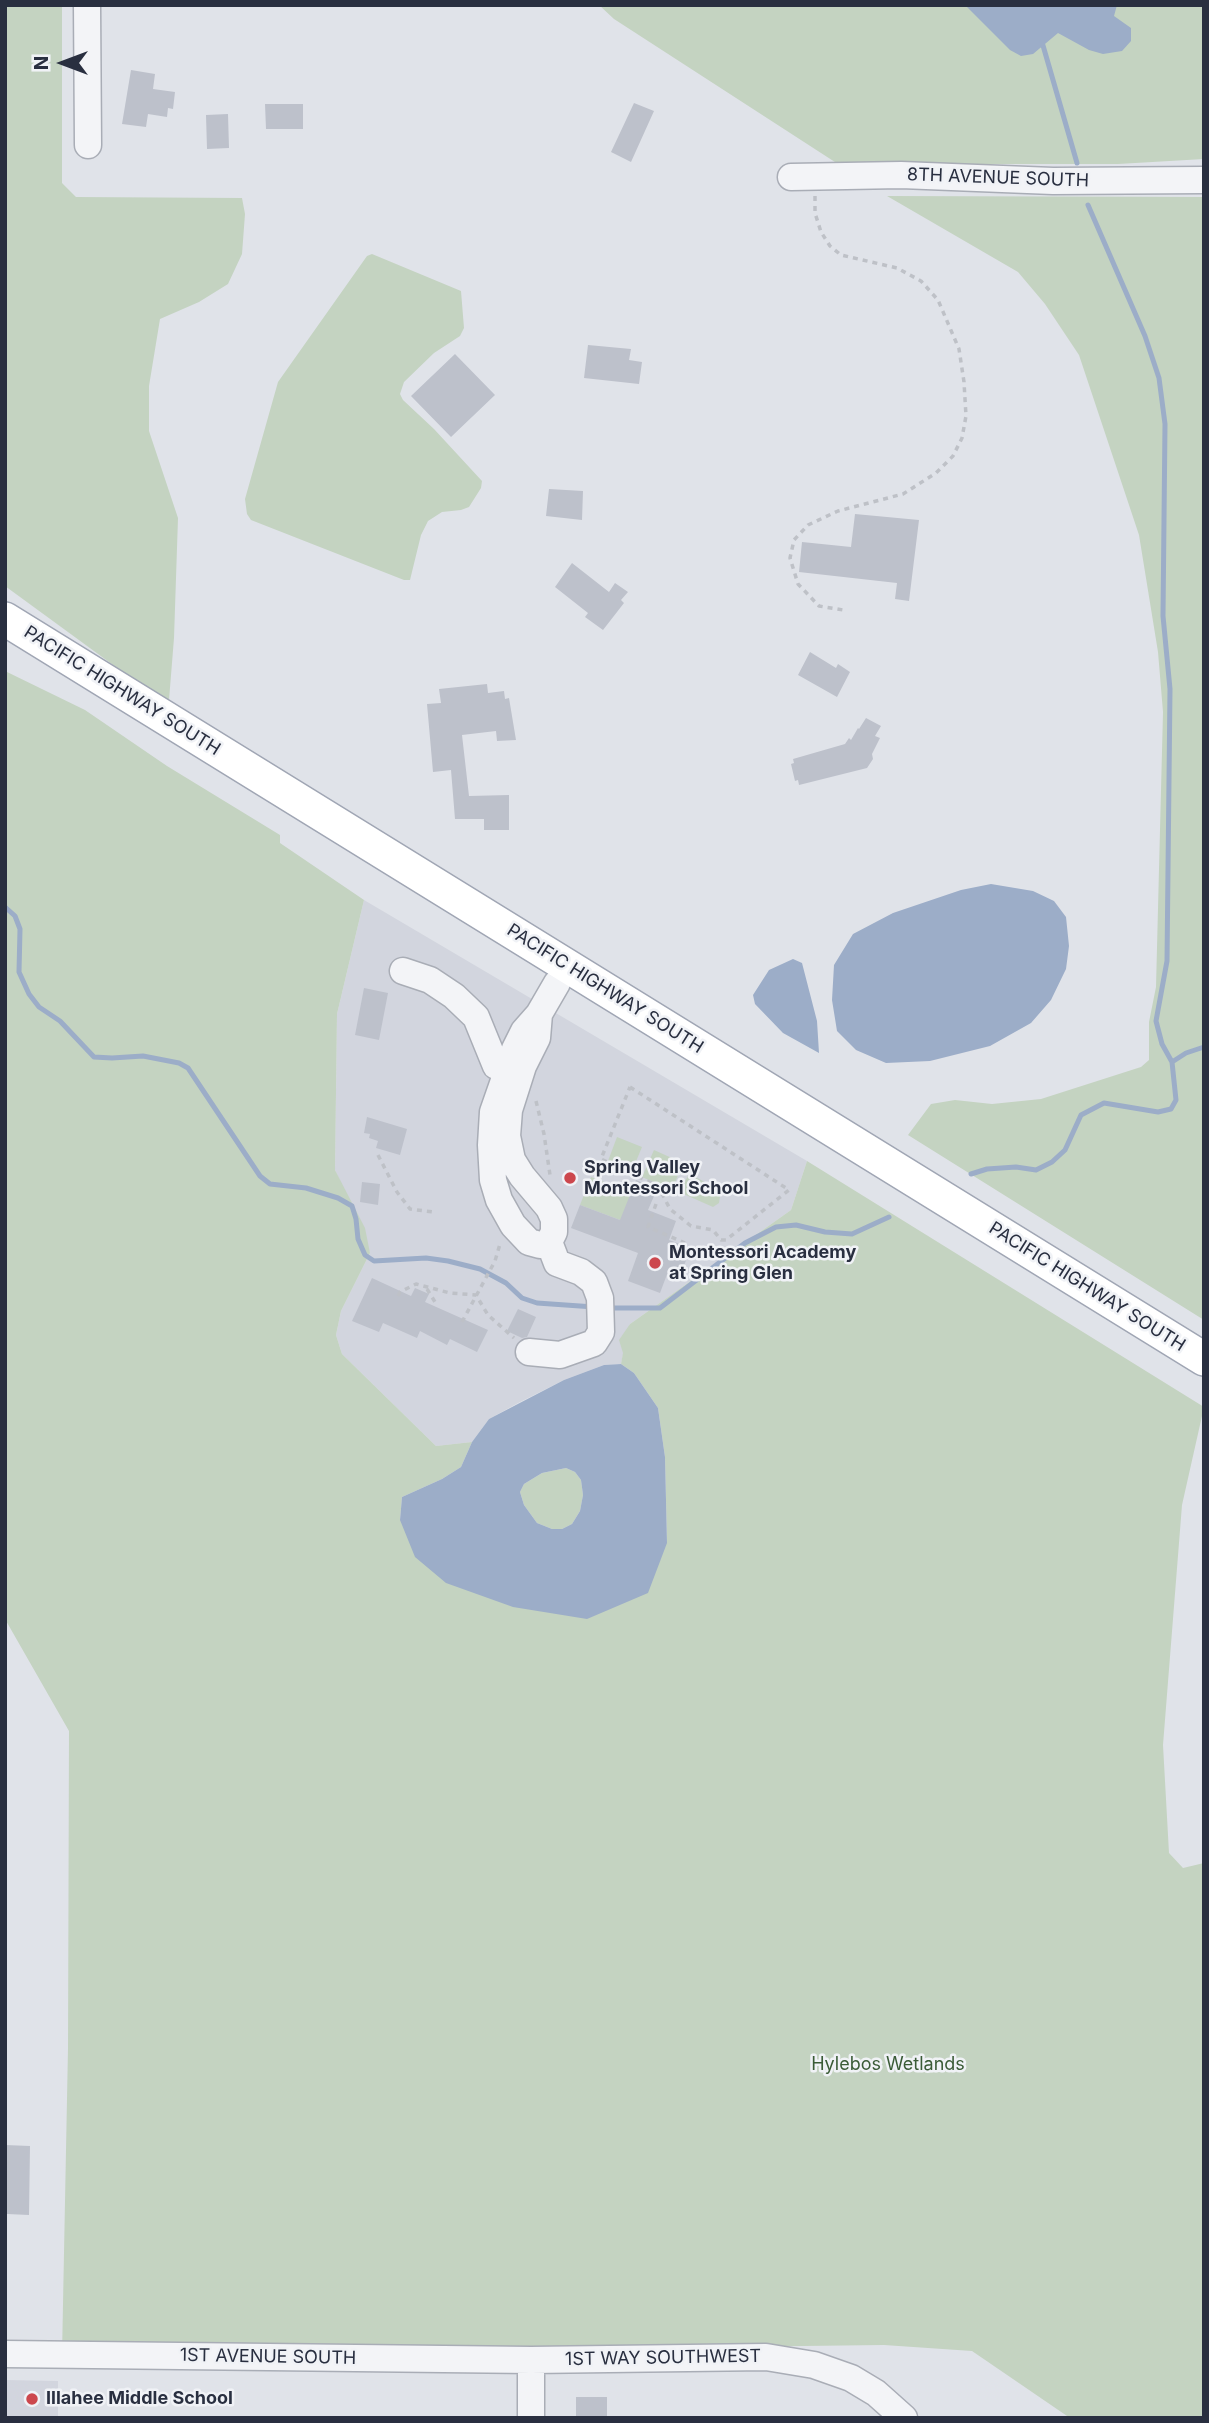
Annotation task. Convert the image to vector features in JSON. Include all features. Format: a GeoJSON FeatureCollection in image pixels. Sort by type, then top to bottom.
{"type":"FeatureCollection","features":[{"type":"Feature","properties":{"kind":"main road","name":"PACIFIC HIGHWAY SOUTH"},"geometry":{"type":"LineString","coordinates":[[5,620],[610,982],[1204,1359]]}},
{"type":"Feature","properties":{"kind":"main road","name":"PACIFIC HIGHWAY SOUTH"},"geometry":{"type":"LineString","coordinates":[[5,643],[1204,1382]]}},
{"type":"Feature","properties":{"kind":"street"},"geometry":{"type":"LineString","coordinates":[[88,5],[88,145]]}},
{"type":"Feature","properties":{"kind":"street","name":"8TH AVENUE SOUTH"},"geometry":{"type":"LineString","coordinates":[[803,177],[901,175],[1053,181],[1204,180]]}},
{"type":"Feature","properties":{"kind":"street"},"geometry":{"type":"LineString","coordinates":[[403,971],[430,980],[454,996],[476,1017],[496,1066],[516,1065]]}},
{"type":"Feature","properties":{"kind":"street"},"geometry":{"type":"LineString","coordinates":[[516,1065],[493,1112],[491,1145],[494,1180],[499,1200],[513,1225],[529,1242],[540,1245],[549,1242],[554,1232],[554,1219],[549,1208],[512,1160],[507,1136],[516,1065],[524,1031],[539,1014],[557,983]]}},
{"type":"Feature","properties":{"kind":"street"},"geometry":{"type":"LineString","coordinates":[[529,1352],[559,1356],[594,1343],[601,1332],[601,1309],[594,1282],[581,1272],[557,1263],[549,1242]]}},
{"type":"Feature","properties":{"kind":"street","name":"1ST AVENUE SOUTH"},"geometry":{"type":"LineString","coordinates":[[5,2354],[531,2360]]}},
{"type":"Feature","properties":{"kind":"street","name":"1ST WAY SOUTHWEST"},"geometry":{"type":"LineString","coordinates":[[531,2360],[744,2356],[778,2358],[828,2369],[851,2378],[876,2393],[904,2418]]}},
{"type":"Feature","properties":{"kind":"street"},"geometry":{"type":"LineString","coordinates":[[531,2360],[531,2418]]}},
{"type":"Feature","properties":{"kind":"path"},"geometry":{"type":"LineString","coordinates":[[803,177],[821,232],[830,246],[841,255],[897,268],[921,281],[938,300],[959,349],[964,382],[966,416],[962,438],[953,456],[936,473],[903,494],[838,511],[808,525],[794,540],[790,558],[798,584],[819,606],[843,610]]}},
{"type":"Feature","properties":{"kind":"path"},"geometry":{"type":"LineString","coordinates":[[516,1065],[531,1081],[550,1175]]}},
{"type":"Feature","properties":{"kind":"path"},"geometry":{"type":"LineString","coordinates":[[629,1087],[789,1190],[726,1240],[721,1240],[713,1230],[691,1226],[670,1209],[658,1186],[601,1159],[629,1087]]}},
{"type":"Feature","properties":{"kind":"path"},"geometry":{"type":"LineString","coordinates":[[378,1155],[397,1192],[410,1209],[433,1212]]}},
{"type":"Feature","properties":{"kind":"path"},"geometry":{"type":"LineString","coordinates":[[656,1204],[648,1227],[685,1243]]}},
{"type":"Feature","properties":{"kind":"path"},"geometry":{"type":"LineString","coordinates":[[462,1322],[495,1261]]}},
{"type":"Feature","properties":{"kind":"path"},"geometry":{"type":"LineString","coordinates":[[398,1296],[400,1292],[416,1284],[450,1293],[476,1295]]}},
{"type":"Feature","properties":{"kind":"path"},"geometry":{"type":"LineString","coordinates":[[426,1287],[435,1302]]}},
{"type":"Feature","properties":{"kind":"path"},"geometry":{"type":"LineString","coordinates":[[476,1295],[488,1315],[529,1352]]}},
{"type":"Feature","properties":{"kind":"shaded area","name":"Spring Valley Montessori School"},"geometry":{"type":"Polygon","coordinates":[[[364,900],[807,1161],[791,1210],[630,1324],[621,1364],[604,1365],[564,1380],[518,1403],[489,1419],[472,1442],[436,1446],[342,1354],[336,1335],[341,1311],[370,1253],[335,1170],[337,1014],[364,900]]]}},
{"type":"Feature","properties":{"kind":"shaded area","name":"Illahee Middle School"},"geometry":{"type":"Polygon","coordinates":[[[5,2380],[58,2381],[58,2418],[5,2418],[5,2380]]]}},
{"type":"Feature","properties":{"kind":"green space"},"geometry":{"type":"Polygon","coordinates":[[[5,5],[62,5],[62,183],[76,197],[242,198],[245,214],[242,254],[228,284],[199,302],[160,319],[149,386],[149,431],[178,518],[169,700],[161,700],[5,586],[5,5]]]}},
{"type":"Feature","properties":{"kind":"green space"},"geometry":{"type":"Polygon","coordinates":[[[599,5],[1204,5],[1204,159],[1118,164],[838,164],[614,19],[599,5]]]}},
{"type":"Feature","properties":{"kind":"green space"},"geometry":{"type":"Polygon","coordinates":[[[887,196],[1204,197],[1204,1320],[908,1135],[931,1104],[955,1100],[992,1104],[1041,1099],[1141,1067],[1149,1060],[1149,1022],[1156,987],[1163,712],[1158,652],[1139,535],[1079,355],[1045,304],[1018,272],[887,196]]]}},
{"type":"Feature","properties":{"kind":"green space"},"geometry":{"type":"Polygon","coordinates":[[[372,254],[461,291],[464,328],[460,336],[434,353],[404,382],[400,394],[482,481],[481,488],[469,507],[442,512],[428,521],[421,535],[410,580],[404,580],[251,520],[247,514],[245,499],[278,382],[367,256],[372,254]]]}},
{"type":"Feature","properties":{"kind":"green space","name":"Hylebos Wetlands"},"geometry":{"type":"Polygon","coordinates":[[[5,671],[85,710],[167,766],[280,835],[280,843],[364,900],[337,1014],[335,1170],[365,1228],[370,1253],[341,1311],[336,1335],[342,1354],[436,1446],[472,1442],[461,1467],[402,1497],[400,1520],[667,1543],[665,1457],[658,1408],[634,1373],[621,1364],[623,1353],[619,1340],[630,1324],[791,1210],[807,1161],[1204,1407],[1182,1505],[1163,1745],[1169,1853],[1183,1868],[1204,1863],[1204,2418],[1070,2418],[972,2351],[884,2345],[62,2355],[68,2048],[69,1731],[5,1619],[5,671]]]}},
{"type":"Feature","properties":{"kind":"green space"},"geometry":{"type":"Polygon","coordinates":[[[617,1137],[642,1147],[632,1171],[608,1161],[617,1137]]]}},
{"type":"Feature","properties":{"kind":"green space"},"geometry":{"type":"Polygon","coordinates":[[[654,1150],[683,1163],[672,1190],[642,1177],[654,1150]]]}},
{"type":"Feature","properties":{"kind":"green space"},"geometry":{"type":"Polygon","coordinates":[[[689,1174],[721,1190],[719,1203],[713,1207],[679,1192],[689,1174]]]}},
{"type":"Feature","properties":{"kind":"green space"},"geometry":{"type":"Polygon","coordinates":[[[591,1177],[631,1192],[623,1221],[580,1205],[591,1177]]]}},
{"type":"Feature","properties":{"kind":"green space"},"geometry":{"type":"Polygon","coordinates":[[[566,1468],[575,1472],[581,1480],[583,1495],[580,1511],[572,1524],[562,1529],[552,1529],[537,1523],[524,1505],[520,1492],[524,1484],[542,1473],[566,1468]]]}},
{"type":"Feature","properties":{"kind":"water"},"geometry":{"type":"Polygon","coordinates":[[[965,5],[1117,5],[1114,16],[1131,28],[1131,41],[1122,51],[1103,54],[1089,50],[1058,33],[1033,54],[1021,56],[1010,50],[965,5]]]}},
{"type":"Feature","properties":{"kind":"water"},"geometry":{"type":"Polygon","coordinates":[[[991,884],[1033,891],[1054,901],[1066,917],[1069,946],[1066,969],[1051,1000],[1031,1023],[990,1046],[930,1061],[886,1063],[856,1050],[837,1031],[832,1000],[834,965],[853,934],[893,913],[961,890],[991,884]]]}},
{"type":"Feature","properties":{"kind":"water"},"geometry":{"type":"Polygon","coordinates":[[[793,959],[802,963],[817,1021],[819,1053],[783,1033],[755,1004],[753,995],[769,970],[793,959]]]}},
{"type":"Feature","properties":{"kind":"water"},"geometry":{"type":"Polygon","coordinates":[[[621,1364],[634,1373],[658,1408],[665,1457],[667,1543],[648,1593],[587,1619],[513,1607],[446,1583],[415,1557],[400,1520],[402,1497],[461,1467],[472,1442],[489,1419],[564,1380],[604,1365],[621,1364]],[[566,1468],[542,1473],[524,1484],[520,1492],[524,1505],[537,1523],[552,1529],[562,1529],[572,1524],[580,1511],[583,1495],[581,1480],[575,1472],[566,1468]]]}},
{"type":"Feature","properties":{"kind":"building"},"geometry":{"type":"Polygon","coordinates":[[[131,70],[155,74],[153,89],[175,92],[173,109],[168,108],[167,117],[148,114],[146,127],[122,124],[131,70]]]}},
{"type":"Feature","properties":{"kind":"building"},"geometry":{"type":"Polygon","coordinates":[[[634,103],[654,111],[631,162],[611,152],[634,103]]]}},
{"type":"Feature","properties":{"kind":"building"},"geometry":{"type":"Polygon","coordinates":[[[265,104],[303,104],[303,129],[266,129],[265,104]]]}},
{"type":"Feature","properties":{"kind":"building"},"geometry":{"type":"Polygon","coordinates":[[[228,114],[229,148],[207,149],[206,115],[228,114]]]}},
{"type":"Feature","properties":{"kind":"building"},"geometry":{"type":"Polygon","coordinates":[[[588,345],[631,349],[629,360],[642,362],[639,384],[584,378],[588,345]]]}},
{"type":"Feature","properties":{"kind":"building"},"geometry":{"type":"Polygon","coordinates":[[[455,354],[495,395],[451,437],[411,396],[455,354]]]}},
{"type":"Feature","properties":{"kind":"building"},"geometry":{"type":"Polygon","coordinates":[[[549,489],[583,491],[582,520],[546,516],[549,489]]]}},
{"type":"Feature","properties":{"kind":"building"},"geometry":{"type":"Polygon","coordinates":[[[855,514],[919,520],[909,601],[895,599],[897,583],[799,572],[802,542],[851,547],[855,514]]]}},
{"type":"Feature","properties":{"kind":"building"},"geometry":{"type":"Polygon","coordinates":[[[572,563],[609,592],[615,583],[628,592],[621,600],[624,603],[603,630],[585,617],[588,613],[555,587],[572,563]]]}},
{"type":"Feature","properties":{"kind":"building"},"geometry":{"type":"Polygon","coordinates":[[[810,652],[836,668],[838,664],[850,672],[837,697],[798,675],[810,652]]]}},
{"type":"Feature","properties":{"kind":"building"},"geometry":{"type":"Polygon","coordinates":[[[487,684],[488,693],[504,691],[505,699],[509,698],[516,740],[497,741],[496,731],[462,735],[469,796],[509,795],[509,830],[484,830],[484,819],[455,819],[451,770],[433,772],[427,704],[441,703],[439,689],[487,684]]]}},
{"type":"Feature","properties":{"kind":"building"},"geometry":{"type":"Polygon","coordinates":[[[866,718],[881,726],[875,736],[880,738],[872,754],[873,759],[867,768],[799,785],[798,780],[795,781],[791,764],[794,763],[793,759],[845,744],[849,738],[851,740],[866,718]]]}},
{"type":"Feature","properties":{"kind":"building"},"geometry":{"type":"Polygon","coordinates":[[[364,988],[388,993],[379,1040],[355,1035],[364,988]]]}},
{"type":"Feature","properties":{"kind":"building"},"geometry":{"type":"Polygon","coordinates":[[[367,1117],[407,1129],[400,1155],[376,1148],[378,1141],[369,1138],[370,1134],[364,1133],[367,1117]]]}},
{"type":"Feature","properties":{"kind":"building"},"geometry":{"type":"Polygon","coordinates":[[[636,1180],[657,1189],[648,1210],[676,1221],[669,1240],[691,1248],[681,1273],[669,1269],[660,1293],[628,1281],[638,1253],[571,1228],[580,1205],[620,1220],[636,1180]]]}},
{"type":"Feature","properties":{"kind":"building"},"geometry":{"type":"Polygon","coordinates":[[[362,1182],[380,1184],[378,1205],[360,1202],[362,1182]]]}},
{"type":"Feature","properties":{"kind":"building"},"geometry":{"type":"Polygon","coordinates":[[[372,1278],[411,1296],[415,1288],[429,1294],[425,1302],[488,1330],[477,1352],[450,1339],[447,1345],[420,1331],[417,1338],[383,1323],[379,1332],[352,1321],[372,1278]]]}},
{"type":"Feature","properties":{"kind":"building"},"geometry":{"type":"Polygon","coordinates":[[[518,1309],[536,1317],[527,1337],[522,1338],[507,1331],[518,1309]]]}},
{"type":"Feature","properties":{"kind":"building"},"geometry":{"type":"Polygon","coordinates":[[[5,2145],[30,2146],[29,2215],[7,2214],[5,2145]]]}},
{"type":"Feature","properties":{"kind":"building"},"geometry":{"type":"Polygon","coordinates":[[[576,2397],[607,2397],[607,2418],[576,2418],[576,2397]]]}},
{"type":"Feature","properties":{"kind":"waterway"},"geometry":{"type":"LineString","coordinates":[[1042,42],[1077,163]]}},
{"type":"Feature","properties":{"kind":"waterway"},"geometry":{"type":"LineString","coordinates":[[1088,205],[1145,336],[1159,378],[1165,424],[1163,616],[1170,689],[1167,961],[1156,1021],[1162,1044],[1172,1062]]}},
{"type":"Feature","properties":{"kind":"waterway"},"geometry":{"type":"LineString","coordinates":[[5,907],[15,916],[20,929],[19,972],[29,994],[39,1007],[60,1021],[94,1057],[143,1056],[179,1063],[188,1068],[260,1176],[270,1184],[306,1188],[338,1198],[352,1206],[358,1239],[365,1255],[374,1261],[426,1258],[448,1261],[480,1269],[506,1283],[522,1298],[537,1303],[594,1307]]}},
{"type":"Feature","properties":{"kind":"waterway"},"geometry":{"type":"LineString","coordinates":[[971,1174],[987,1169],[1016,1167],[1036,1170],[1052,1162],[1065,1150],[1081,1115],[1104,1103],[1158,1112],[1171,1109],[1176,1100],[1172,1062],[1186,1053],[1204,1047]]}},
{"type":"Feature","properties":{"kind":"waterway"},"geometry":{"type":"LineString","coordinates":[[607,1308],[660,1308],[745,1243],[776,1227],[796,1225],[825,1232],[852,1234],[889,1217]]}},
{"type":"Feature","properties":{"kind":"place","name":"Spring Valley Montessori School"},"geometry":{"type":"Point","coordinates":[570,1178]}},
{"type":"Feature","properties":{"kind":"place","name":"Montessori Academy at Spring Glen"},"geometry":{"type":"Point","coordinates":[655,1263]}},
{"type":"Feature","properties":{"kind":"place","name":"Illahee Middle School"},"geometry":{"type":"Point","coordinates":[32,2399]}}]}
